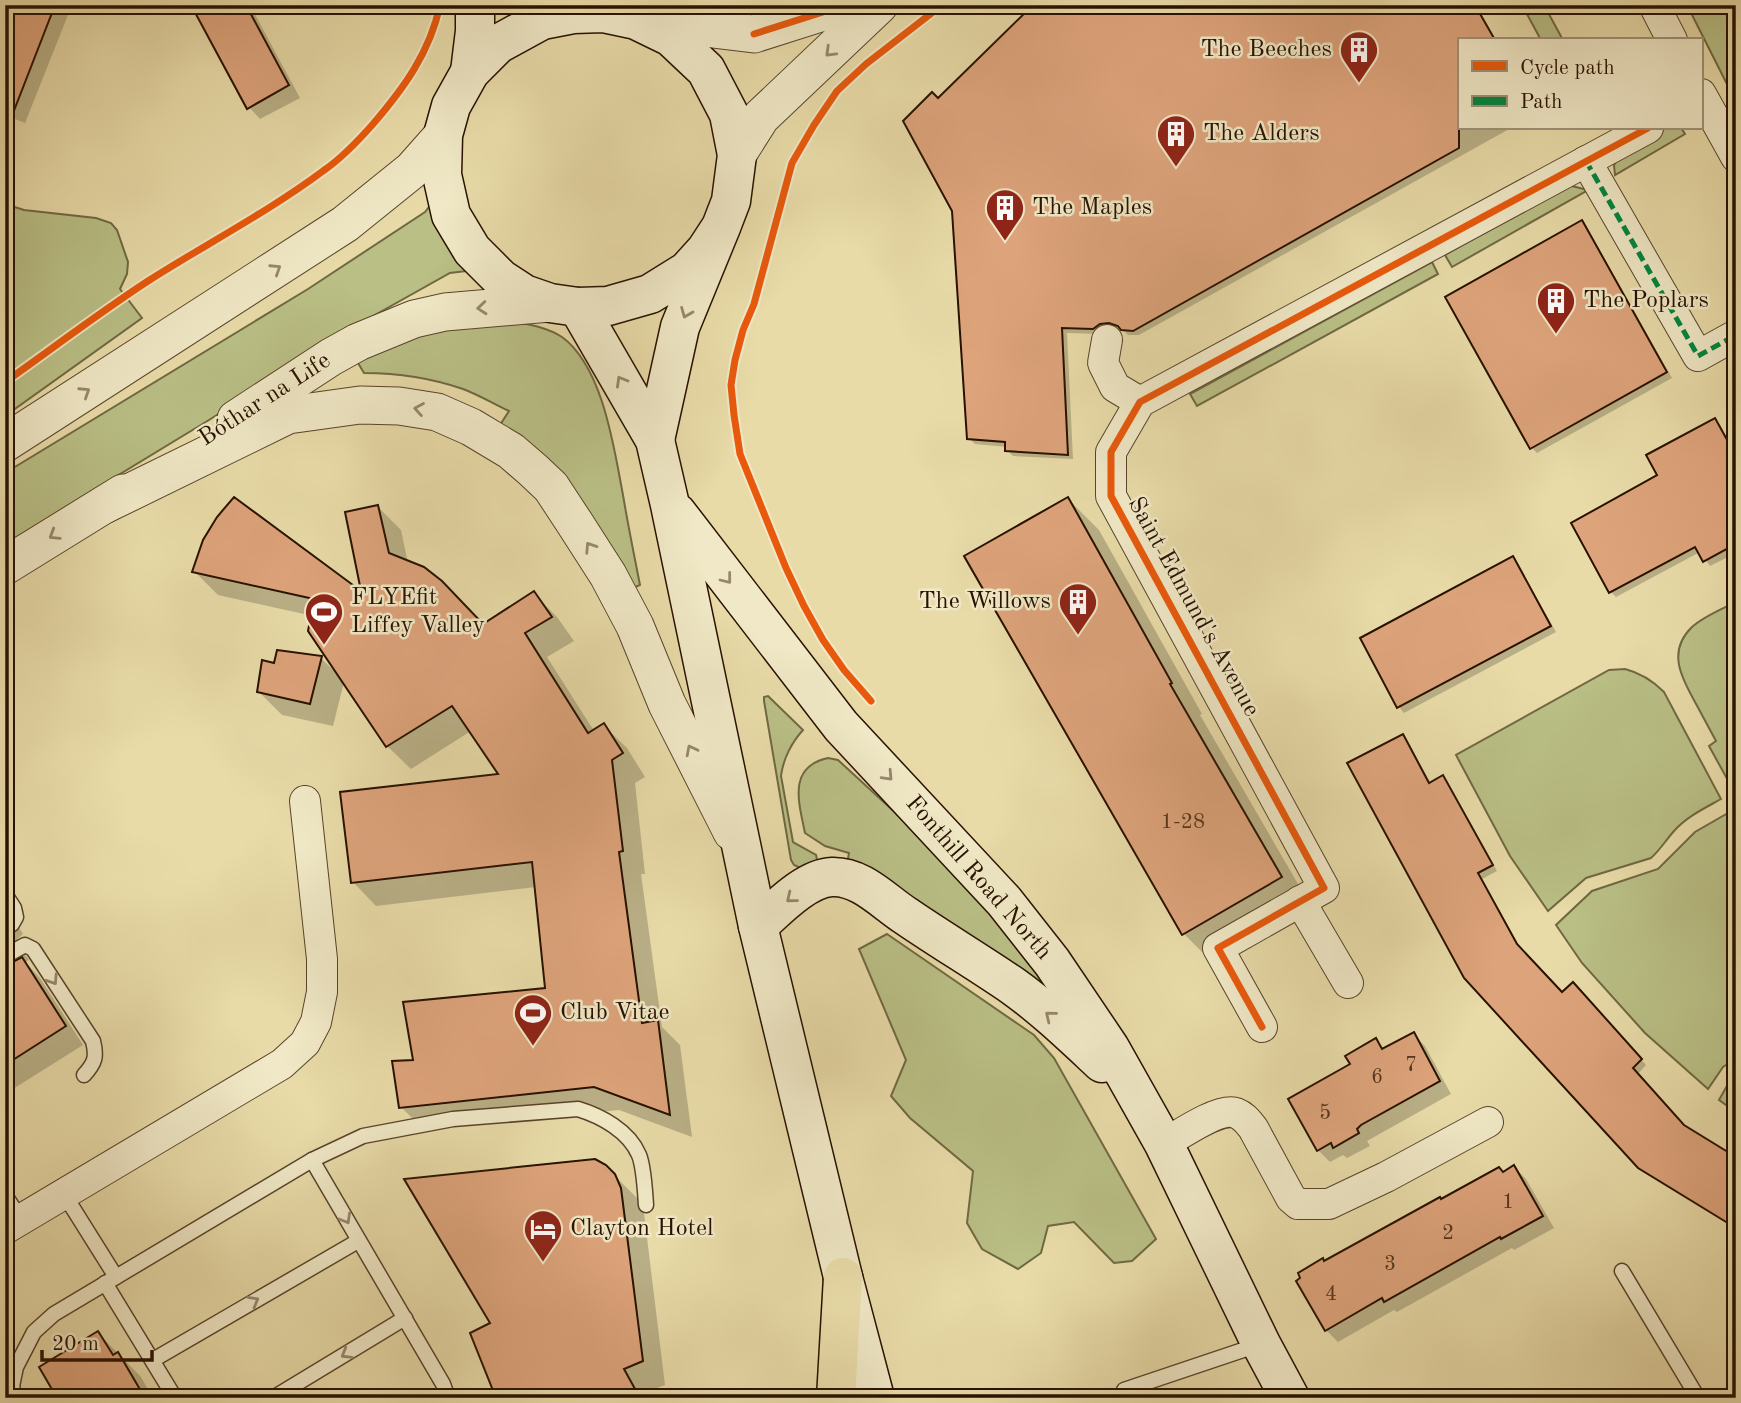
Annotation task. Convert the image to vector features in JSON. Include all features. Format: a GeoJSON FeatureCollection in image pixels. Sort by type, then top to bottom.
{"type":"FeatureCollection","features":[{"type":"Feature","properties":{"kind":"highway"},"geometry":{"type":"LineString","coordinates":[[836,1398],[843,1277]]}},
{"type":"Feature","properties":{"kind":"main road","name":"Fonthill Road North"},"geometry":{"type":"LineString","coordinates":[[470,72],[475,5]]}},
{"type":"Feature","properties":{"kind":"main road","name":"Fonthill Road North"},"geometry":{"type":"LineString","coordinates":[[655,440],[680,327],[721,227],[731,201],[737,155],[729,114],[706,70],[671,37],[612,13],[573,13],[542,20],[498,44],[470,72],[451,106],[443,135],[442,175],[451,215],[472,250],[501,279],[524,293],[564,305],[608,306],[650,294],[687,271],[706,250],[721,227]]}},
{"type":"Feature","properties":{"kind":"main road","name":"Fonthill Road North"},"geometry":{"type":"LineString","coordinates":[[564,305],[655,440],[758,926],[875,1398]]}},
{"type":"Feature","properties":{"kind":"main road","name":"Fonthill Road North"},"geometry":{"type":"LineString","coordinates":[[670,505],[841,726],[1004,901],[1052,962],[1110,1048],[1164,1144],[1286,1396]]}},
{"type":"Feature","properties":{"kind":"main road"},"geometry":{"type":"LineString","coordinates":[[758,926],[794,894],[810,884],[828,877],[852,880],[1013,987],[1063,1027],[1136,1095]]}},
{"type":"Feature","properties":{"kind":"street"},"geometry":{"type":"LineString","coordinates":[[612,13],[754,34],[845,5]]}},
{"type":"Feature","properties":{"kind":"street"},"geometry":{"type":"LineString","coordinates":[[737,155],[761,117],[879,5]]}},
{"type":"Feature","properties":{"kind":"street"},"geometry":{"type":"LineString","coordinates":[[1654,5],[1671,38]]}},
{"type":"Feature","properties":{"kind":"street"},"geometry":{"type":"LineString","coordinates":[[1702,97],[1736,157]]}},
{"type":"Feature","properties":{"kind":"street"},"geometry":{"type":"LineString","coordinates":[[1107,340],[1103,363],[1115,387],[1140,402],[1644,130]]}},
{"type":"Feature","properties":{"kind":"street"},"geometry":{"type":"LineString","coordinates":[[5,443],[345,224],[412,170],[443,135]]}},
{"type":"Feature","properties":{"kind":"street"},"geometry":{"type":"LineString","coordinates":[[1586,161],[1698,356],[1736,335]]}},
{"type":"Feature","properties":{"kind":"street","name":"Bóthar na Life"},"geometry":{"type":"LineString","coordinates":[[5,566],[358,342],[414,319],[445,312],[564,305]]}},
{"type":"Feature","properties":{"kind":"street","name":"Saint Edmund's Avenue"},"geometry":{"type":"LineString","coordinates":[[1140,402],[1111,452],[1111,496],[1324,888],[1218,948],[1262,1027]]}},
{"type":"Feature","properties":{"kind":"street"},"geometry":{"type":"LineString","coordinates":[[104,505],[288,415],[360,405],[399,405],[437,412],[471,427],[511,451],[551,486],[608,575],[635,626],[667,704],[744,855]]}},
{"type":"Feature","properties":{"kind":"street"},"geometry":{"type":"LineString","coordinates":[[13,1225],[282,1064],[305,1043],[316,1022],[322,992],[322,959],[305,801]]}},
{"type":"Feature","properties":{"kind":"street"},"geometry":{"type":"LineString","coordinates":[[1300,901],[1348,983]]}},
{"type":"Feature","properties":{"kind":"street"},"geometry":{"type":"LineString","coordinates":[[1164,1144],[1216,1116],[1235,1112],[1245,1118],[1253,1128],[1291,1198],[1298,1204],[1329,1204],[1488,1122]]}},
{"type":"Feature","properties":{"kind":"lane"},"geometry":{"type":"LineString","coordinates":[[5,894],[16,917],[5,929]]}},
{"type":"Feature","properties":{"kind":"lane"},"geometry":{"type":"LineString","coordinates":[[5,956],[25,945],[33,949],[93,1041],[96,1052],[93,1065],[84,1075]]}},
{"type":"Feature","properties":{"kind":"lane"},"geometry":{"type":"LineString","coordinates":[[15,1398],[12,1386],[16,1367],[34,1332],[57,1312],[312,1160],[363,1136],[453,1119],[578,1109],[595,1114],[614,1126],[634,1147],[640,1156],[646,1205]]}},
{"type":"Feature","properties":{"kind":"lane"},"geometry":{"type":"LineString","coordinates":[[312,1160],[443,1384],[448,1398]]}},
{"type":"Feature","properties":{"kind":"lane"},"geometry":{"type":"LineString","coordinates":[[64,1194],[175,1398]]}},
{"type":"Feature","properties":{"kind":"lane"},"geometry":{"type":"LineString","coordinates":[[5,1195],[13,1225]]}},
{"type":"Feature","properties":{"kind":"lane"},"geometry":{"type":"LineString","coordinates":[[153,1360],[359,1241]]}},
{"type":"Feature","properties":{"kind":"lane"},"geometry":{"type":"LineString","coordinates":[[1622,1270],[1698,1398]]}},
{"type":"Feature","properties":{"kind":"lane"},"geometry":{"type":"LineString","coordinates":[[273,1398],[405,1318]]}},
{"type":"Feature","properties":{"kind":"lane"},"geometry":{"type":"LineString","coordinates":[[1124,1390],[1261,1344]]}},
{"type":"Feature","properties":{"kind":"green space"},"geometry":{"type":"Polygon","coordinates":[[[1522,5],[1544,5],[1562,38],[1540,38],[1522,5]]]}},
{"type":"Feature","properties":{"kind":"green space"},"geometry":{"type":"Polygon","coordinates":[[[1687,5],[1736,5],[1736,102],[1687,5]]]}},
{"type":"Feature","properties":{"kind":"green space"},"geometry":{"type":"Polygon","coordinates":[[[1663,130],[1682,130],[1685,134],[1615,175],[1614,165],[1620,155],[1663,130]]]}},
{"type":"Feature","properties":{"kind":"green space"},"geometry":{"type":"Polygon","coordinates":[[[1568,185],[1588,190],[1452,267],[1445,255],[1568,185]]]}},
{"type":"Feature","properties":{"kind":"green space"},"geometry":{"type":"Polygon","coordinates":[[[432,203],[475,270],[450,273],[366,320],[209,420],[5,544],[5,473],[308,289],[425,212],[432,203]]]}},
{"type":"Feature","properties":{"kind":"green space"},"geometry":{"type":"Polygon","coordinates":[[[5,204],[24,210],[96,218],[111,223],[117,230],[128,262],[127,274],[120,289],[142,318],[5,416],[5,204]]]}},
{"type":"Feature","properties":{"kind":"green space"},"geometry":{"type":"Polygon","coordinates":[[[1432,262],[1438,274],[1197,406],[1190,394],[1432,262]]]}},
{"type":"Feature","properties":{"kind":"green space"},"geometry":{"type":"Polygon","coordinates":[[[516,322],[546,329],[562,337],[576,350],[588,368],[611,432],[640,585],[633,588],[500,425],[509,411],[451,385],[401,375],[364,373],[355,358],[415,332],[516,322]]]}},
{"type":"Feature","properties":{"kind":"green space"},"geometry":{"type":"Polygon","coordinates":[[[1736,602],[1736,795],[1709,746],[1716,741],[1681,674],[1678,655],[1684,636],[1692,627],[1736,602]]]}},
{"type":"Feature","properties":{"kind":"green space"},"geometry":{"type":"Polygon","coordinates":[[[1625,669],[1646,678],[1664,692],[1721,799],[1684,821],[1651,858],[1586,878],[1548,911],[1510,856],[1456,755],[1609,670],[1625,669]]]}},
{"type":"Feature","properties":{"kind":"green space"},"geometry":{"type":"Polygon","coordinates":[[[768,696],[803,730],[789,751],[781,776],[793,842],[816,855],[818,864],[805,870],[794,865],[791,860],[764,701],[764,697],[768,696]]]}},
{"type":"Feature","properties":{"kind":"green space"},"geometry":{"type":"Polygon","coordinates":[[[828,758],[838,760],[963,875],[1060,998],[847,864],[849,853],[825,846],[805,833],[799,798],[801,778],[806,769],[828,758]]]}},
{"type":"Feature","properties":{"kind":"green space"},"geometry":{"type":"Polygon","coordinates":[[[1728,813],[1736,826],[1736,1059],[1723,1067],[1708,1089],[1645,1033],[1582,963],[1556,925],[1592,891],[1658,869],[1695,832],[1728,813]]]}},
{"type":"Feature","properties":{"kind":"green space"},"geometry":{"type":"Polygon","coordinates":[[[887,934],[1034,1035],[1054,1058],[1156,1239],[1132,1261],[1114,1263],[1074,1222],[1048,1226],[1041,1253],[1018,1269],[982,1249],[967,1223],[973,1171],[910,1118],[891,1096],[906,1060],[859,949],[887,934]]]}},
{"type":"Feature","properties":{"kind":"green space"},"geometry":{"type":"Polygon","coordinates":[[[1736,1075],[1736,1112],[1719,1100],[1732,1077],[1736,1075]]]}},
{"type":"Feature","properties":{"kind":"building"},"geometry":{"type":"Polygon","coordinates":[[[5,5],[55,5],[8,126],[5,126],[5,5]]]}},
{"type":"Feature","properties":{"kind":"building"},"geometry":{"type":"Polygon","coordinates":[[[191,5],[246,5],[289,85],[247,109],[191,5]]]}},
{"type":"Feature","properties":{"kind":"building"},"geometry":{"type":"Polygon","coordinates":[[[1033,5],[1475,5],[1494,38],[1458,38],[1459,148],[1133,331],[1121,330],[1109,323],[1100,324],[1093,329],[1062,328],[1068,455],[1005,451],[1005,442],[967,439],[952,211],[903,121],[932,92],[938,98],[1033,5]]]}},
{"type":"Feature","properties":{"kind":"building","name":"The Poplars"},"geometry":{"type":"Polygon","coordinates":[[[1582,220],[1667,372],[1530,449],[1445,297],[1582,220]]]}},
{"type":"Feature","properties":{"kind":"building"},"geometry":{"type":"Polygon","coordinates":[[[1715,418],[1736,456],[1736,544],[1703,562],[1695,547],[1609,593],[1571,523],[1657,475],[1646,455],[1715,418]]]}},
{"type":"Feature","properties":{"kind":"building"},"geometry":{"type":"Polygon","coordinates":[[[234,497],[361,591],[345,512],[378,505],[389,553],[424,567],[442,581],[483,624],[534,591],[552,617],[525,633],[588,733],[604,723],[623,753],[612,760],[623,851],[619,852],[642,1023],[658,1020],[670,1115],[594,1087],[399,1108],[392,1061],[413,1060],[403,1002],[545,988],[532,862],[351,883],[340,792],[498,774],[452,706],[386,747],[308,631],[314,599],[192,572],[203,540],[234,497]]]}},
{"type":"Feature","properties":{"kind":"building"},"geometry":{"type":"Polygon","coordinates":[[[1068,497],[1172,683],[1170,684],[1282,877],[1182,935],[964,556],[1068,497]]]}},
{"type":"Feature","properties":{"kind":"building"},"geometry":{"type":"Polygon","coordinates":[[[1513,556],[1551,626],[1397,708],[1360,638],[1513,556]]]}},
{"type":"Feature","properties":{"kind":"building"},"geometry":{"type":"Polygon","coordinates":[[[277,650],[322,656],[310,704],[257,692],[262,660],[274,663],[277,650]]]}},
{"type":"Feature","properties":{"kind":"building"},"geometry":{"type":"Polygon","coordinates":[[[1403,734],[1429,783],[1443,775],[1493,865],[1478,873],[1517,944],[1562,992],[1573,982],[1642,1059],[1633,1068],[1684,1125],[1736,1157],[1736,1228],[1638,1168],[1464,978],[1347,763],[1403,734]]]}},
{"type":"Feature","properties":{"kind":"building"},"geometry":{"type":"Polygon","coordinates":[[[22,957],[66,1026],[5,1065],[5,966],[22,957]]]}},
{"type":"Feature","properties":{"kind":"building"},"geometry":{"type":"Polygon","coordinates":[[[1414,1032],[1440,1081],[1361,1125],[1357,1129],[1359,1133],[1333,1148],[1331,1143],[1317,1151],[1288,1099],[1350,1064],[1345,1056],[1376,1038],[1382,1049],[1414,1032]]]}},
{"type":"Feature","properties":{"kind":"building","name":"Clayton Hotel"},"geometry":{"type":"Polygon","coordinates":[[[595,1159],[615,1174],[621,1188],[643,1361],[624,1369],[640,1398],[496,1398],[470,1333],[490,1323],[404,1179],[595,1159]]]}},
{"type":"Feature","properties":{"kind":"building"},"geometry":{"type":"Polygon","coordinates":[[[1514,1165],[1543,1216],[1384,1302],[1382,1298],[1325,1331],[1296,1281],[1300,1278],[1298,1273],[1499,1167],[1503,1172],[1514,1165]]]}},
{"type":"Feature","properties":{"kind":"building"},"geometry":{"type":"Polygon","coordinates":[[[98,1331],[113,1355],[118,1352],[145,1398],[57,1398],[39,1367],[98,1331]]]}},
{"type":"Feature","properties":{"kind":"marked path"},"geometry":{"type":"LineString","coordinates":[[1586,161],[1698,356],[1736,335]]}},
{"type":"Feature","properties":{"kind":"cycle path"},"geometry":{"type":"LineString","coordinates":[[5,382],[130,293],[281,200],[337,161],[373,124],[405,83],[423,54],[440,5]]}},
{"type":"Feature","properties":{"kind":"cycle path"},"geometry":{"type":"LineString","coordinates":[[754,34],[845,5]]}},
{"type":"Feature","properties":{"kind":"cycle path"},"geometry":{"type":"LineString","coordinates":[[871,701],[823,640],[786,568],[740,454],[731,385],[743,330],[754,304],[792,163],[837,91],[866,64],[942,5]]}},
{"type":"Feature","properties":{"kind":"cycle path"},"geometry":{"type":"LineString","coordinates":[[1262,1027],[1218,948],[1324,888],[1111,496],[1111,452],[1140,402],[1644,130]]}},
{"type":"Feature","properties":{"kind":"place","name":"The Beeches"},"geometry":{"type":"Point","coordinates":[1359,84]}},
{"type":"Feature","properties":{"kind":"place","name":"The Alders"},"geometry":{"type":"Point","coordinates":[1176,168]}},
{"type":"Feature","properties":{"kind":"place","name":"The Maples"},"geometry":{"type":"Point","coordinates":[1005,242]}},
{"type":"Feature","properties":{"kind":"place","name":"The Poplars"},"geometry":{"type":"Point","coordinates":[1556,335]}},
{"type":"Feature","properties":{"kind":"place","name":"The Willows"},"geometry":{"type":"Point","coordinates":[1078,636]}},
{"type":"Feature","properties":{"kind":"place","name":"FLYEfit Liffey Valley"},"geometry":{"type":"Point","coordinates":[324,646]}},
{"type":"Feature","properties":{"kind":"place","name":"Club Vitae"},"geometry":{"type":"Point","coordinates":[533,1047]}},
{"type":"Feature","properties":{"kind":"place","name":"Clayton Hotel"},"geometry":{"type":"Point","coordinates":[543,1263]}}]}
